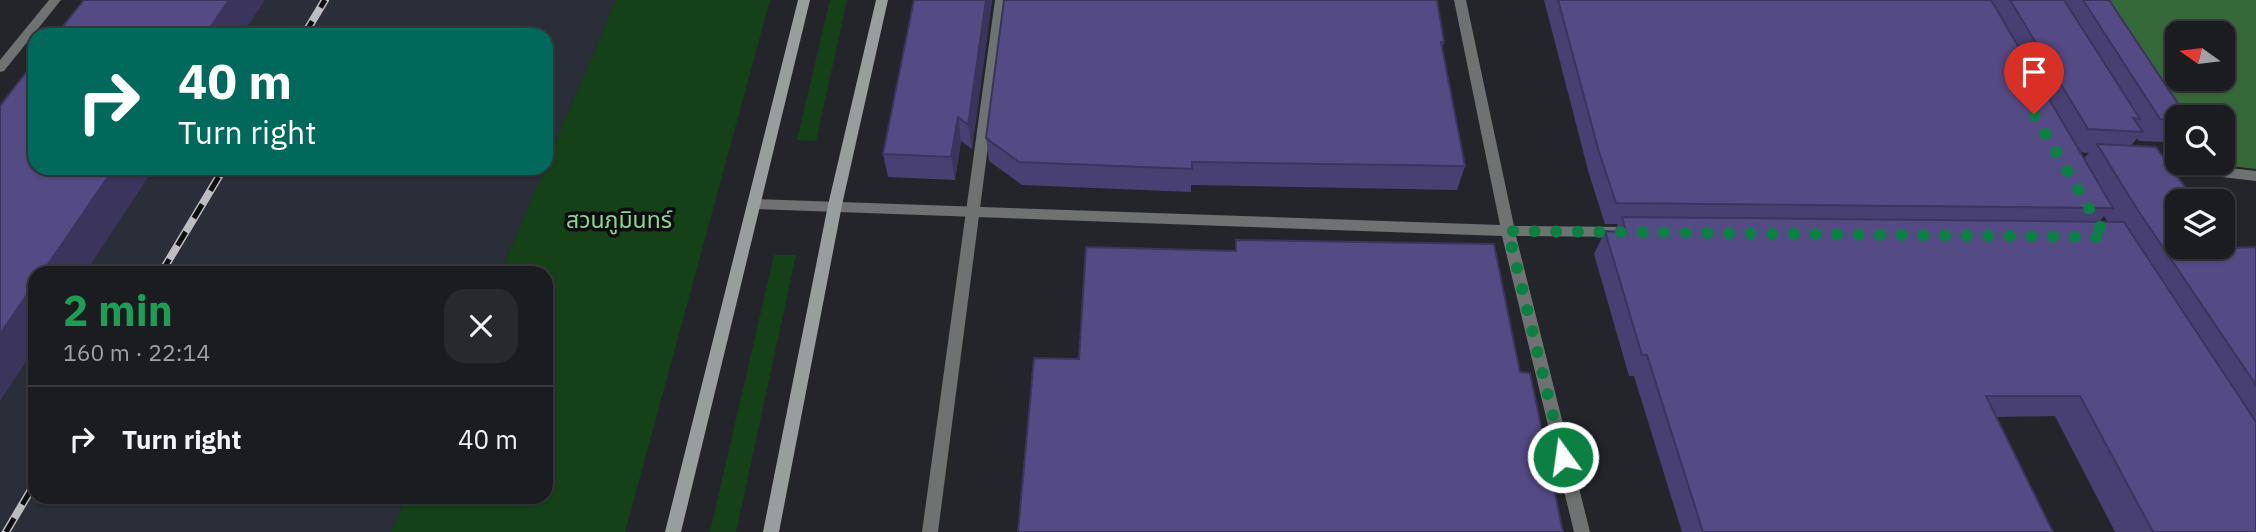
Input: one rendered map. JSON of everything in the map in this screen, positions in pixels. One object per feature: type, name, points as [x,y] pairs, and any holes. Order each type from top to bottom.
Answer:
[{"type":"main road","points":[[673,532],[804,0]]},
{"type":"main road","points":[[771,532],[835,205],[882,0]]},
{"type":"street","points":[[32,28],[55,0]]},
{"type":"street","points":[[930,532],[1001,0]]},
{"type":"street","points":[[1460,0],[1508,231],[1582,532]]},
{"type":"street","points":[[0,68],[28,33]]},
{"type":"street","points":[[2143,163],[2256,176]]},
{"type":"street","points":[[754,204],[1508,231],[1633,232]]},
{"type":"shaded area","points":[[112,0],[616,0],[553,148],[553,28],[91,28]]},
{"type":"shaded area","points":[[0,149],[28,164],[28,175],[542,175],[503,266],[28,266],[28,504],[403,504],[391,532],[0,532]]},
{"type":"green space","name":"สวนภูมินทร์","points":[[616,0],[770,0],[625,532],[391,532],[403,504],[553,504],[553,266],[503,266],[542,175],[553,175],[553,148]]},
{"type":"green space","points":[[830,0],[847,0],[816,141],[797,140]]},
{"type":"green space","points":[[2079,0],[2256,0],[2256,169],[2235,166],[2235,105],[2165,105],[2165,139]]},
{"type":"green space","points":[[774,255],[796,255],[736,532],[710,532]]},
{"type":"building","points":[[84,0],[229,0],[210,28],[62,28]]},
{"type":"building","points":[[914,0],[986,0],[968,125],[958,117],[951,157],[883,154]]},
{"type":"building","points":[[1004,0],[1437,0],[1444,42],[1441,42],[1465,166],[1192,162],[1192,169],[1019,162],[986,138]]},
{"type":"building","points":[[1558,0],[1991,0],[2113,208],[1616,203],[1599,152]]},
{"type":"building","points":[[2010,0],[2064,0],[2140,119],[2133,118],[2143,132],[2088,129]]},
{"type":"building","points":[[2083,0],[2109,0],[2165,84],[2165,91],[2170,91],[2179,105],[2165,105],[2165,119],[2160,119]]},
{"type":"building","points":[[28,70],[28,175],[109,175],[47,266],[28,266],[28,293],[0,334],[0,106]]},
{"type":"building","points":[[2097,144],[2156,147],[2165,159],[2165,175],[2176,175],[2186,189],[2165,189],[2165,250]]},
{"type":"building","points":[[1622,217],[2124,222],[2256,422],[2256,532],[2153,532],[2080,396],[1986,396],[2053,532],[1703,532],[1647,355],[1642,355],[1605,231],[1626,232]]},
{"type":"building","points":[[1236,240],[1494,244],[1520,372],[1530,373],[1563,532],[1018,532],[1034,358],[1079,359],[1086,247],[1236,251]]},
{"type":"building","points":[[2256,247],[2256,385],[2171,259],[2235,259],[2235,248]]},
{"type":"railway","points":[[308,28],[325,0]]},
{"type":"railway","points":[[165,266],[220,175]]},
{"type":"railway","points":[[6,532],[28,495]]},
{"type":"route","points":[[1563,457],[1508,231],[2106,237],[2034,114]]}]
